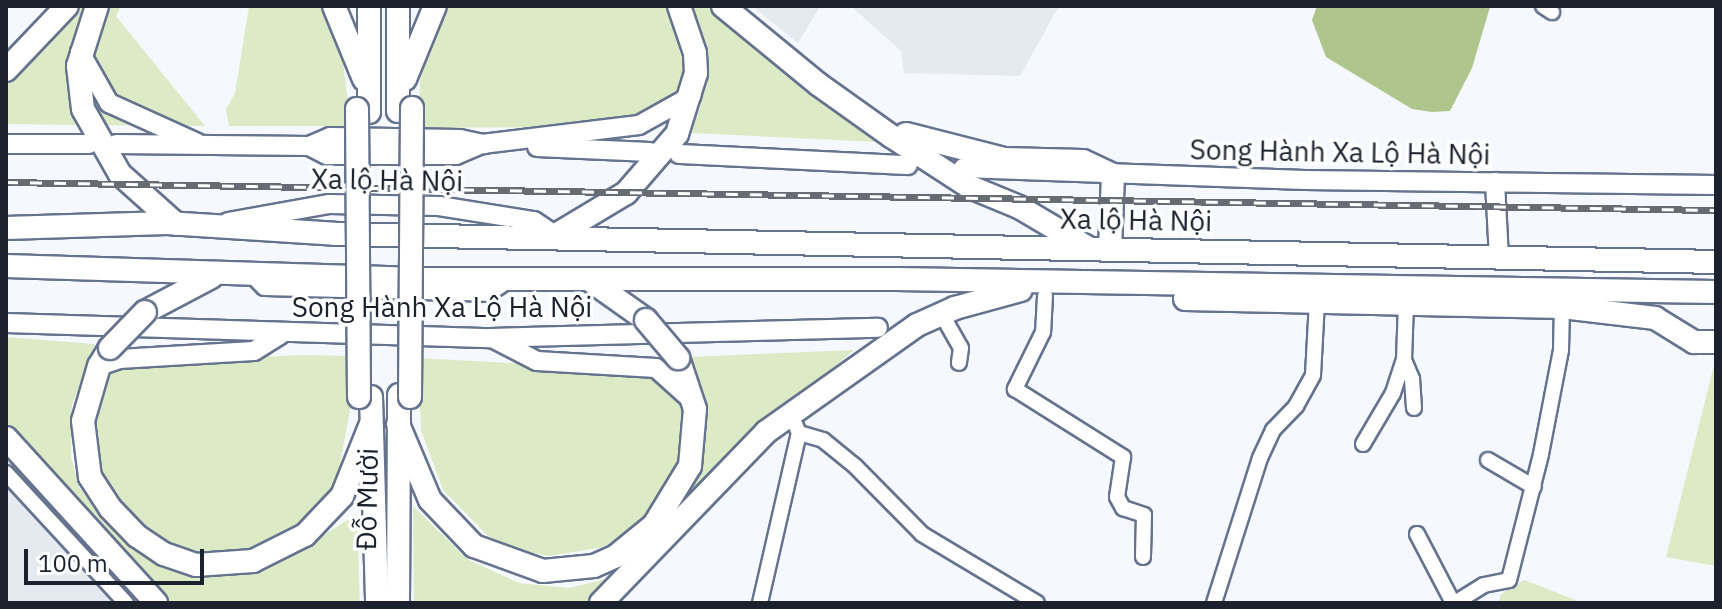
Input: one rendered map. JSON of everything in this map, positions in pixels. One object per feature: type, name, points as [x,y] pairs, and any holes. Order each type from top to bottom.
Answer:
[{"type":"highway","points":[[6,57],[55,6]]},
{"type":"highway","points":[[6,70],[67,6]]},
{"type":"highway","points":[[97,6],[80,52],[78,87],[92,132],[120,174],[176,224]]},
{"type":"highway","points":[[334,6],[357,60],[365,106]]},
{"type":"highway","points":[[365,397],[365,106],[369,6]]},
{"type":"highway","points":[[398,6],[403,105],[404,396]]},
{"type":"highway","points":[[403,105],[412,59],[412,6]]},
{"type":"highway","points":[[412,59],[435,6]]},
{"type":"highway","points":[[556,236],[641,180],[677,134],[693,94],[695,53],[679,6]]},
{"type":"highway","points":[[723,6],[798,68],[864,116],[968,186],[1019,207],[1101,250],[1113,175],[1083,161],[1004,159],[940,147],[864,116]]},
{"type":"highway","points":[[739,6],[789,45],[798,68]]},
{"type":"highway","name":"Xa lộ Hà Nội","points":[[6,228],[176,224],[214,225],[257,232],[1716,262]]},
{"type":"highway","points":[[6,266],[506,280],[896,279],[1216,300],[1317,302],[1406,303],[1563,298],[1623,291],[1716,292]]},
{"type":"highway","points":[[224,273],[195,283],[145,312],[104,357],[83,421],[90,477],[110,508],[164,554],[196,565],[225,566],[280,551],[325,517],[342,496],[371,424]]},
{"type":"highway","points":[[896,279],[920,293],[1001,295],[1045,290],[1182,285],[1563,298],[1655,318],[1694,342],[1714,342]]},
{"type":"highway","points":[[398,424],[430,500],[466,540],[517,566],[569,571],[616,556],[668,508],[690,466],[695,409],[678,358],[646,320],[591,281]]},
{"type":"highway","points":[[1182,285],[1216,300]]},
{"type":"highway","points":[[1623,291],[1676,311],[1714,342]]},
{"type":"highway","points":[[609,603],[865,358],[941,313],[1001,295]]},
{"type":"highway","name":"Đỗ Mười","points":[[398,603],[398,424],[404,396]]},
{"type":"highway","name":"Đỗ Mười","points":[[404,396],[410,454],[409,603]]},
{"type":"highway","name":"Đỗ Mười","points":[[365,397],[371,424],[377,603]]},
{"type":"highway","name":"Đỗ Mười","points":[[365,397],[362,452],[367,603]]},
{"type":"highway","points":[[601,603],[766,432],[795,425]]},
{"type":"highway","points":[[6,438],[156,603]]},
{"type":"main road","points":[[80,52],[99,89],[119,111],[204,145]]},
{"type":"main road","points":[[116,144],[309,146],[327,155],[456,155],[482,144],[639,125],[693,94]]},
{"type":"main road","points":[[6,144],[89,144]]},
{"type":"main road","points":[[482,144],[650,152]]},
{"type":"main road","points":[[679,154],[908,165]]},
{"type":"main road","name":"Song Hành Xa Lộ Hà Nội","points":[[963,168],[1113,175],[1716,185]]},
{"type":"main road","points":[[1495,182],[1499,258]]},
{"type":"main road","name":"Xa lộ Hà Nội","points":[[214,225],[329,204],[439,206],[534,221],[556,236]]},
{"type":"main road","name":"Song Hành Xa Lộ Hà Nội","points":[[6,323],[280,335],[491,338],[878,328]]},
{"type":"main road","points":[[104,357],[254,351],[280,335]]},
{"type":"main road","points":[[491,338],[537,361],[656,368],[682,387],[695,409]]},
{"type":"street","points":[[1045,290],[1043,332],[1016,384],[1018,394],[1123,457],[1117,497],[1123,508],[1144,515],[1143,557]]},
{"type":"street","points":[[1417,534],[1454,603],[1484,585],[1509,580],[1534,487],[1561,350],[1563,298]]},
{"type":"street","points":[[1214,603],[1260,458],[1273,430],[1303,397],[1313,375],[1317,302]]},
{"type":"street","points":[[1363,444],[1393,393],[1404,360],[1406,303]]},
{"type":"street","points":[[941,313],[961,348],[959,363]]},
{"type":"street","points":[[1404,360],[1412,379],[1414,408]]},
{"type":"street","points":[[760,603],[795,425],[823,440],[855,466],[922,534],[1031,601]]},
{"type":"street","points":[[1488,460],[1534,487]]},
{"type":"street","points":[[6,473],[126,603]]},
{"type":"shaded area","points":[[752,6],[820,6],[798,43]]},
{"type":"shaded area","points":[[851,6],[1059,6],[1020,76],[904,73],[901,51]]},
{"type":"shaded area","points":[[6,451],[142,603],[6,603]]},
{"type":"green space","points":[[74,6],[89,6],[70,61],[79,125],[6,124],[6,79]]},
{"type":"green space","points":[[109,6],[121,6],[116,16],[205,126],[101,125],[88,91],[91,54]]},
{"type":"green space","points":[[249,6],[321,6],[342,53],[351,126],[229,126],[226,109],[235,93]]},
{"type":"green space","points":[[445,6],[667,6],[687,61],[684,90],[646,118],[582,127],[418,128],[420,82],[431,33]]},
{"type":"green space","points":[[688,6],[711,6],[878,142],[691,133],[701,105],[704,62]]},
{"type":"green space","points":[[1317,6],[1490,7],[1472,68],[1450,111],[1432,112],[1412,109],[1326,57],[1312,20]]},
{"type":"green space","points":[[6,337],[95,344],[72,405],[71,456],[79,487],[98,512],[140,554],[187,573],[242,572],[297,552],[357,514],[360,603],[166,603],[6,425]]},
{"type":"green space","points":[[854,350],[776,416],[678,508],[698,469],[686,357]]},
{"type":"green space","points":[[351,356],[350,410],[337,481],[299,525],[242,552],[186,553],[160,542],[118,504],[104,482],[93,436],[94,413],[109,367],[121,362]]},
{"type":"green space","points":[[418,358],[659,371],[686,406],[687,429],[677,475],[649,516],[604,547],[549,556],[517,550],[488,536],[443,490],[421,430]]},
{"type":"green space","points":[[1716,365],[1716,566],[1666,557]]},
{"type":"green space","points":[[413,506],[467,559],[519,583],[569,588],[618,576],[596,603],[414,603]]},
{"type":"green space","points":[[1524,580],[1583,603],[1498,603],[1501,594]]},
{"type":"railway","points":[[6,182],[1716,210]]}]
